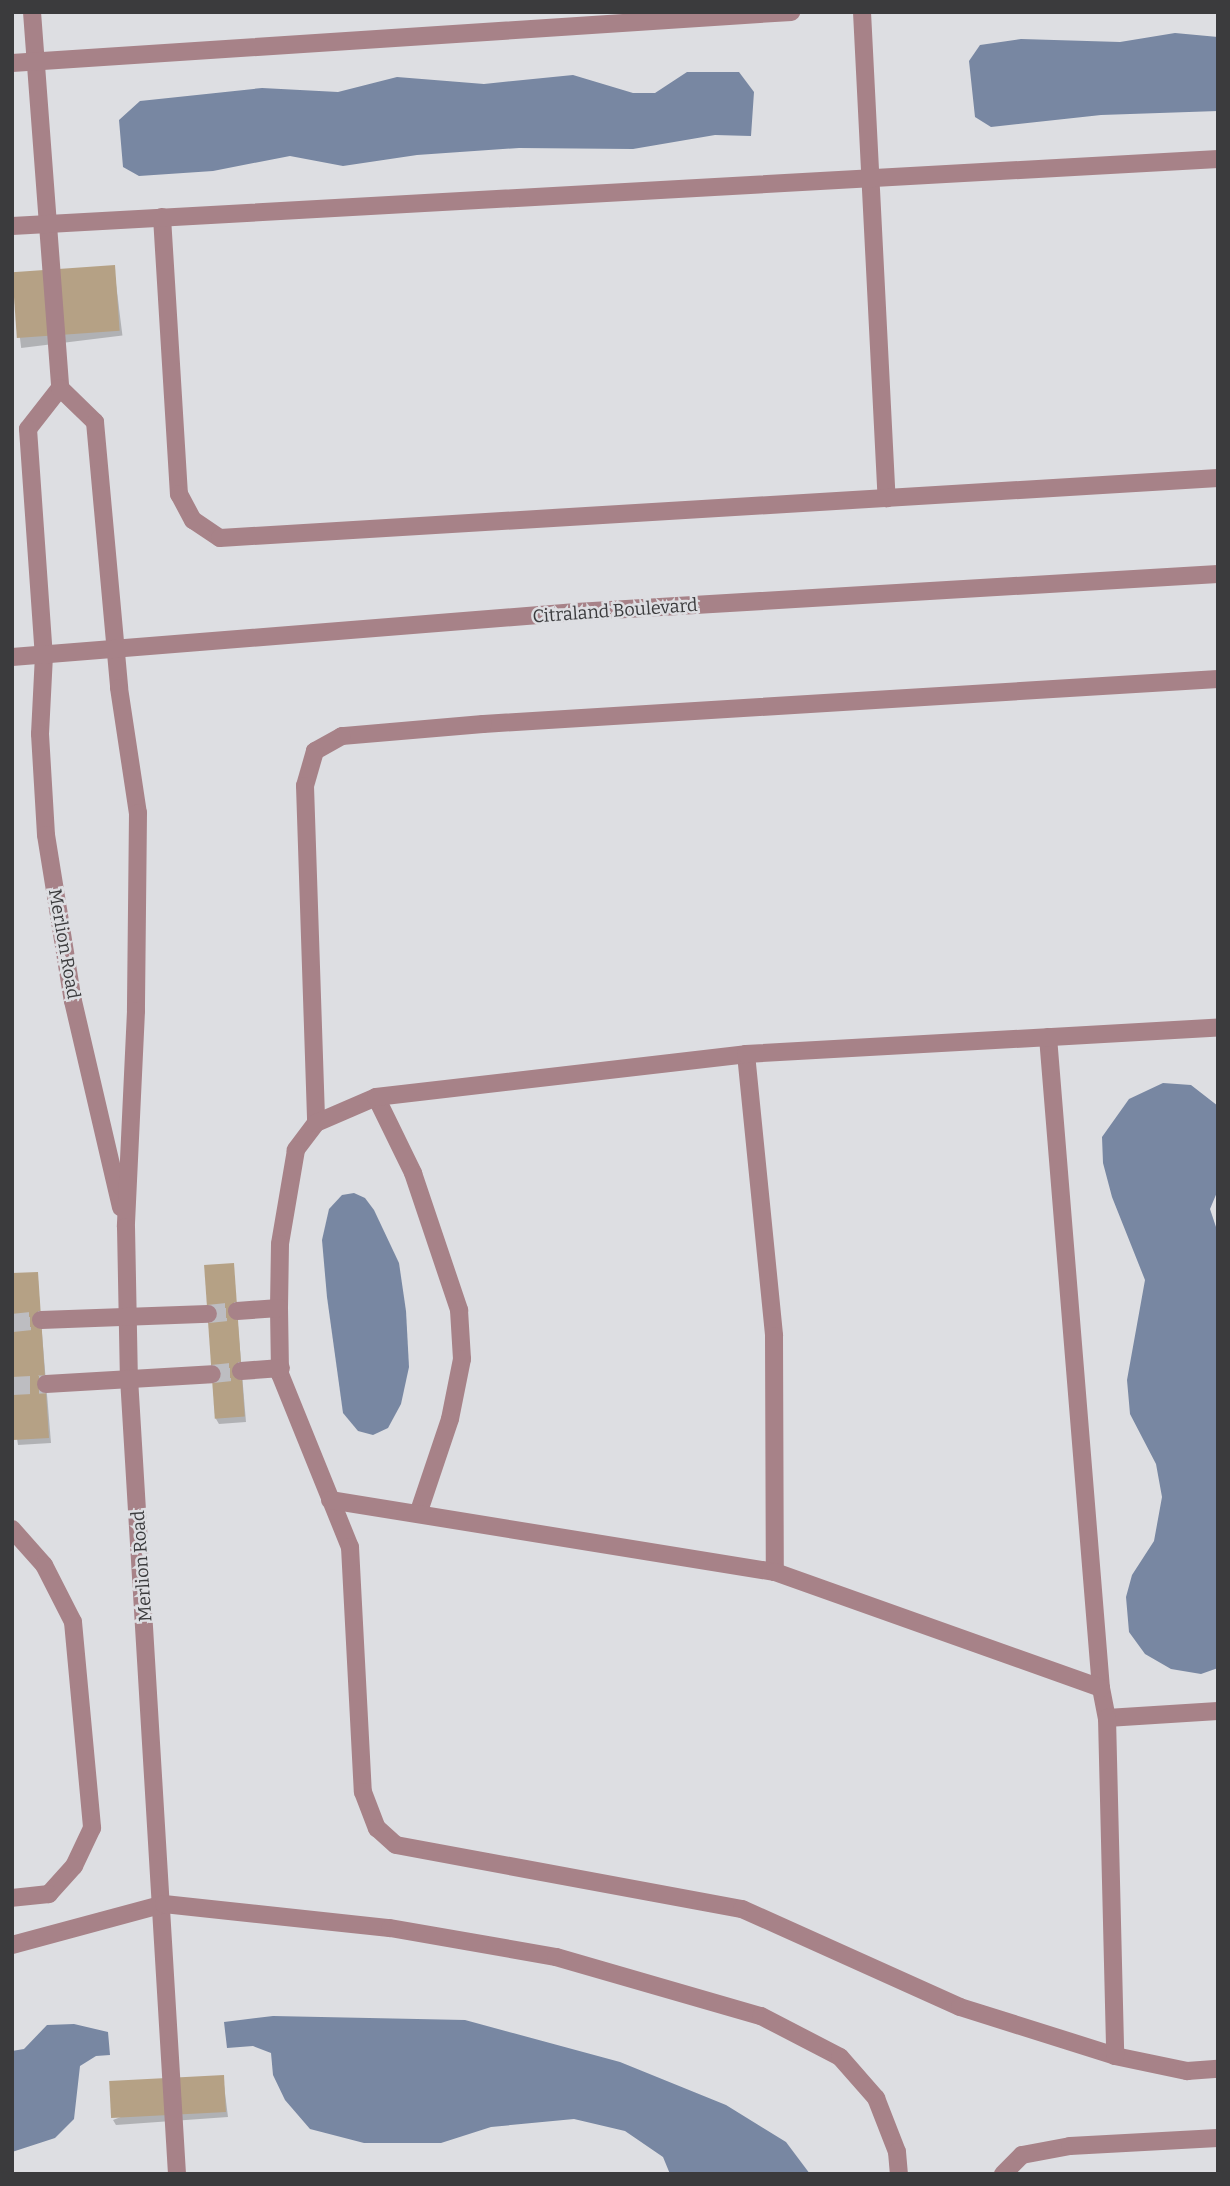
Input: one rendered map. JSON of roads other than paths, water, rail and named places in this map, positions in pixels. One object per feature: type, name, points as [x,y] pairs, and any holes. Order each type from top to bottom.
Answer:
[{"type":"street","points":[[32,12],[60,388]]},
{"type":"street","points":[[12,63],[791,12]]},
{"type":"street","points":[[862,12],[887,498]]},
{"type":"street","points":[[12,226],[1218,159]]},
{"type":"street","points":[[162,217],[179,494],[193,520],[220,538],[1218,478]]},
{"type":"street","name":"Merlion Road","points":[[126,1227],[73,1001],[46,835],[40,734],[44,655],[29,429],[60,388],[95,422],[115,651],[138,813],[136,1011],[126,1227],[129,1378],[164,1905],[170,2121],[177,2174]]},
{"type":"street","name":"Citraland Boulevard","points":[[12,657],[115,651],[576,612],[1218,574]]},
{"type":"street","points":[[316,1123],[305,786],[315,751],[342,736],[1218,679]]},
{"type":"street","points":[[1218,1028],[746,1054],[376,1097],[316,1123],[296,1150],[280,1244],[278,1308],[281,1368],[350,1547],[363,1792],[377,1828],[396,1845],[742,1909],[960,2007],[1115,2056],[1187,2071],[1218,2069]]},
{"type":"street","points":[[1048,1037],[1101,1688],[1107,1718],[1115,2056]]},
{"type":"street","points":[[746,1054],[774,1336],[775,1572]]},
{"type":"street","points":[[376,1097],[413,1173],[458,1310],[463,1359],[450,1419],[418,1514]]},
{"type":"street","points":[[237,1311],[278,1308]]},
{"type":"street","points":[[41,1320],[208,1314]]},
{"type":"street","points":[[241,1371],[281,1368]]},
{"type":"street","points":[[46,1384],[212,1374]]},
{"type":"street","points":[[330,1500],[775,1572],[1101,1688]]},
{"type":"street","points":[[12,1529],[44,1564],[72,1622],[92,1828],[74,1866],[49,1894],[12,1898]]},
{"type":"street","points":[[1107,1718],[1218,1711]]},
{"type":"street","points":[[12,1945],[164,1905],[390,1928],[556,1957],[761,2016],[840,2057],[876,2098],[897,2152],[899,2174]]},
{"type":"street","points":[[1003,2174],[1022,2155],[1070,2146],[1218,2138]]},
{"type":"water","points":[[1175,33],[1218,37],[1218,111],[1101,115],[991,127],[975,117],[969,61],[980,45],[1021,39],[1120,42]]},
{"type":"water","points":[[687,72],[739,72],[754,92],[751,136],[715,135],[633,149],[519,148],[417,155],[343,166],[290,156],[213,171],[139,176],[123,167],[119,120],[140,101],[262,88],[338,92],[397,77],[484,84],[573,75],[633,93],[655,93]]},
{"type":"water","points":[[1163,1083],[1191,1085],[1218,1106],[1218,1190],[1210,1209],[1218,1233],[1218,1668],[1201,1674],[1171,1669],[1145,1654],[1129,1632],[1126,1597],[1132,1575],[1154,1541],[1162,1497],[1156,1464],[1130,1414],[1127,1380],[1145,1280],[1112,1197],[1103,1163],[1102,1137],[1129,1099]]},
{"type":"water","points":[[354,1193],[365,1198],[374,1210],[399,1263],[406,1311],[409,1367],[401,1404],[388,1428],[373,1435],[358,1431],[343,1413],[322,1240],[329,1209],[342,1195]]},
{"type":"water","points":[[273,2016],[465,2020],[620,2062],[726,2105],[786,2142],[810,2174],[670,2174],[663,2157],[625,2131],[574,2119],[491,2127],[441,2143],[364,2143],[310,2129],[285,2100],[273,2075],[271,2053],[253,2046],[227,2048],[224,2022]]},
{"type":"water","points":[[74,2024],[108,2032],[110,2055],[96,2056],[80,2066],[74,2119],[55,2138],[12,2152],[12,2051],[24,2049],[47,2025]]},
{"type":"tunnel","points":[[208,1314],[237,1311]]},
{"type":"tunnel","points":[[12,1323],[41,1320]]},
{"type":"tunnel","points":[[212,1374],[241,1371]]},
{"type":"tunnel","points":[[12,1386],[46,1384]]}]
